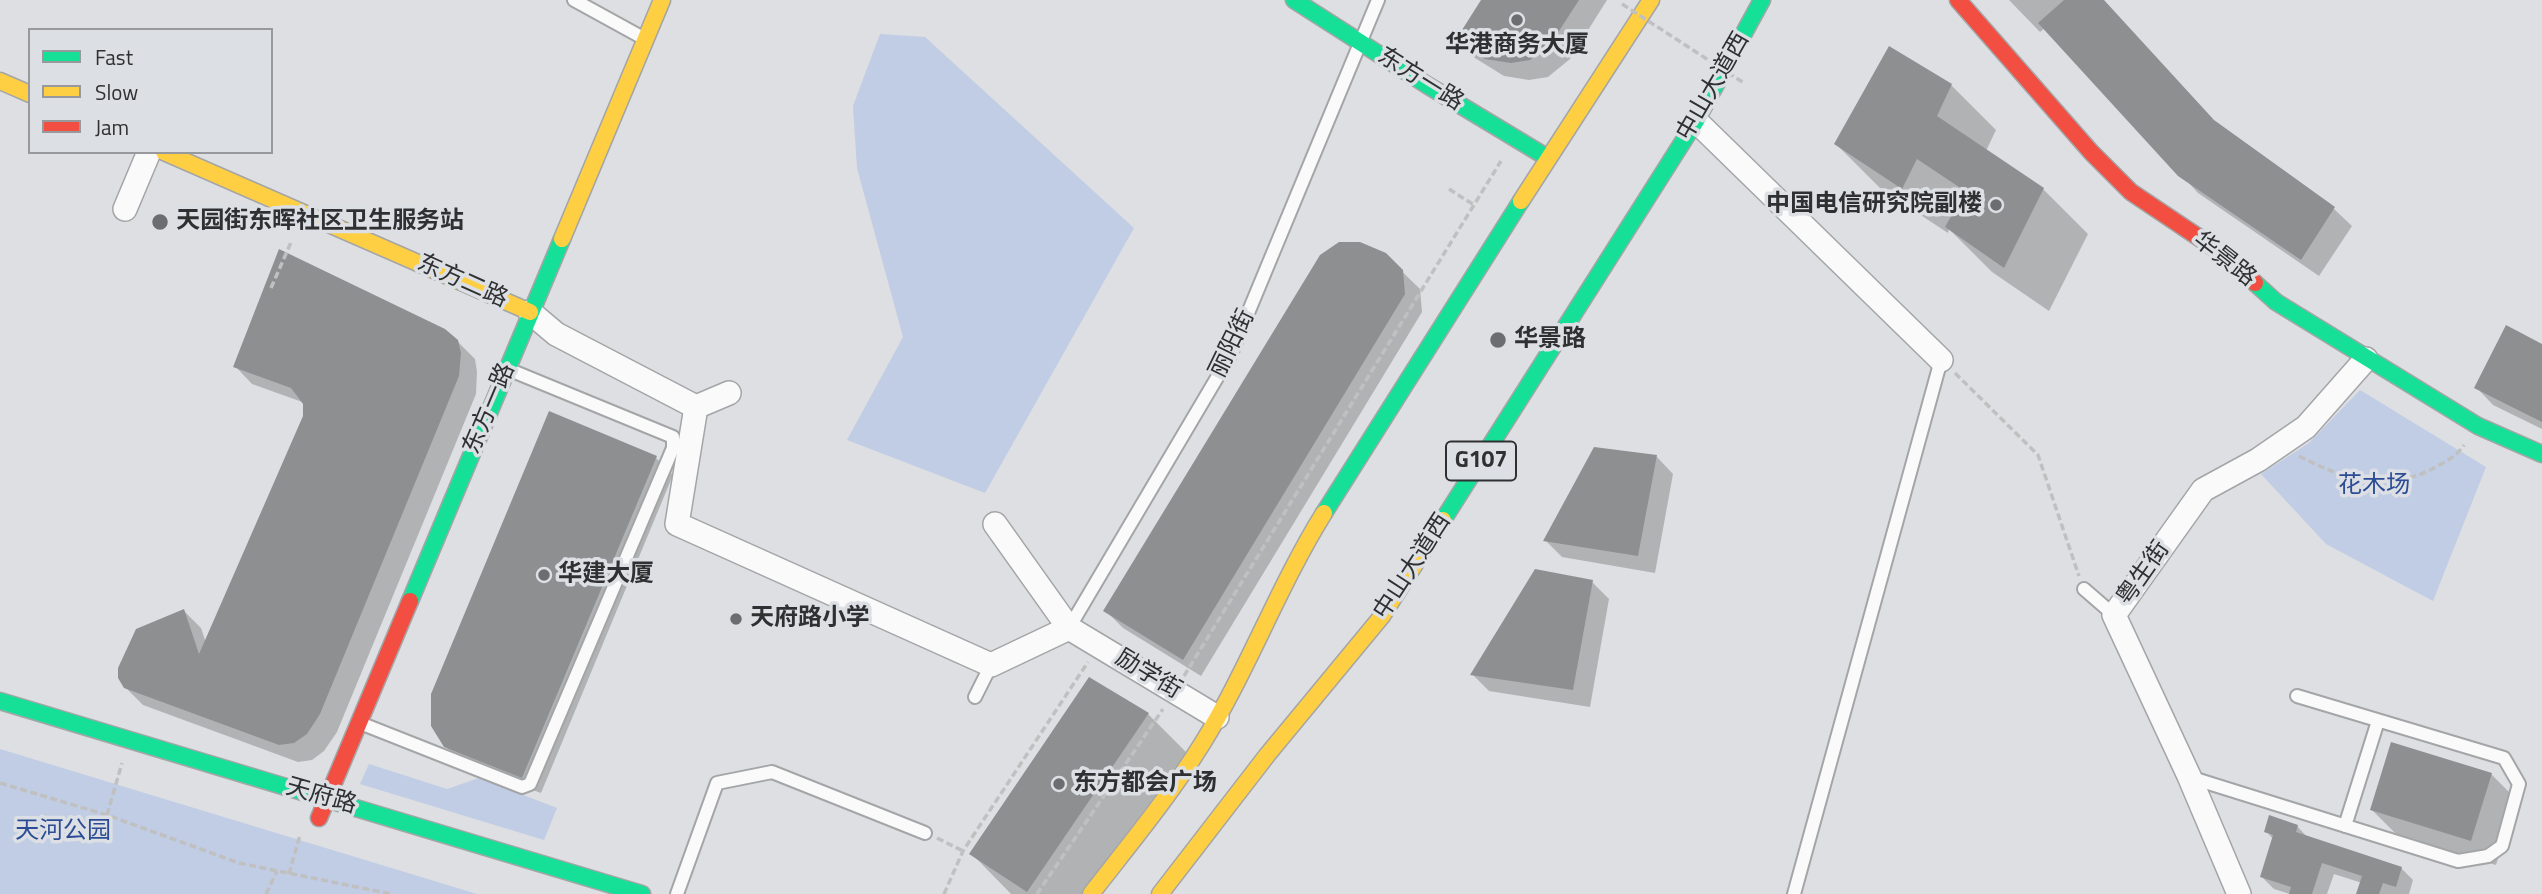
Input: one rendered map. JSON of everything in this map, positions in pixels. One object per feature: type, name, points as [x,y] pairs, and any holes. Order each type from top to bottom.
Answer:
[{"type":"main road","name":"东方一路","points":[[319,818],[662,0]]},
{"type":"main road","name":"东方一路","points":[[1294,0],[1548,158]]},
{"type":"main road","points":[[1091,894],[1163,800],[1217,717],[1241,674],[1297,557],[1403,385],[1651,0]]},
{"type":"main road","name":"中山大道西","points":[[1169,888],[1268,754],[1382,616],[1696,121],[1762,0]]},
{"type":"main road","name":"华景路","points":[[1958,0],[2097,159],[2131,192],[2222,253],[2276,302],[2478,426],[2542,454]]},
{"type":"main road","points":[[0,81],[28,93]]},
{"type":"main road","name":"东方二路","points":[[169,154],[530,312]]},
{"type":"main road","name":"天府路","points":[[0,701],[642,894]]},
{"type":"street","points":[[1696,121],[1941,360]]},
{"type":"street","points":[[125,209],[148,154]]},
{"type":"street","points":[[530,312],[556,334],[696,407]]},
{"type":"street","name":"粤生街","points":[[2239,894],[2189,776],[2115,615],[2203,490],[2306,427],[2366,359]]},
{"type":"street","points":[[696,407],[729,393]]},
{"type":"street","points":[[696,407],[677,524],[991,665],[1074,631],[995,524]]},
{"type":"street","name":"励学街","points":[[1074,631],[1217,717]]},
{"type":"lane","points":[[574,0],[646,39]]},
{"type":"lane","name":"丽阳街","points":[[1074,631],[1231,354],[1378,0]]},
{"type":"lane","points":[[1794,894],[1941,360]]},
{"type":"lane","points":[[358,722],[522,787],[530,784],[673,448],[673,436],[506,369]]},
{"type":"lane","points":[[2084,589],[2115,615]]},
{"type":"lane","points":[[975,697],[991,665]]},
{"type":"lane","points":[[2189,776],[2458,860],[2488,856],[2502,846],[2519,784],[2504,758],[2297,696]]},
{"type":"lane","points":[[2345,826],[2378,720]]},
{"type":"lane","points":[[677,894],[717,783],[772,772],[925,833]]},
{"type":"path","points":[[1622,4],[1744,83]]},
{"type":"path","points":[[1037,894],[1175,692],[1515,138]]},
{"type":"path","points":[[1449,189],[1474,205]]},
{"type":"path","points":[[271,288],[292,240]]},
{"type":"path","points":[[1941,360],[2038,455],[2084,589]]},
{"type":"path","points":[[2278,446],[2322,468],[2364,482],[2413,479],[2446,462],[2460,451],[2478,426]]},
{"type":"path","points":[[944,894],[963,851],[1099,646]]},
{"type":"path","points":[[107,815],[122,761]]},
{"type":"path","points":[[0,783],[107,815],[239,863],[391,894]]},
{"type":"path","points":[[289,874],[319,818]]},
{"type":"path","points":[[925,833],[963,851]]},
{"type":"path","points":[[267,894],[277,871]]},
{"type":"green space","points":[[880,34],[925,37],[1134,228],[985,493],[847,440],[903,337],[857,168],[853,106]]},
{"type":"green space","name":"花木场","points":[[2360,390],[2486,467],[2433,601],[2326,544],[2261,474],[2309,443]]},
{"type":"green space","name":"天河公园","points":[[0,749],[477,894],[0,894]]},
{"type":"green space","points":[[369,764],[447,789],[479,778],[557,808],[544,840],[360,784]]},
{"type":"building","name":"华港商务大厦","points":[[1481,0],[1579,0],[1552,42],[1530,60],[1511,63],[1485,59],[1455,41]]},
{"type":"building","points":[[2064,0],[2104,0],[2214,120],[2335,207],[2301,260],[2178,176],[2038,23]]},
{"type":"building","points":[[1889,46],[1952,84],[1937,116],[2044,188],[2004,268],[1945,227],[1965,191],[1917,159],[1902,189],[1834,144]]},
{"type":"building","points":[[1339,242],[1360,242],[1386,253],[1403,270],[1405,294],[1183,660],[1103,611],[1320,255]]},
{"type":"building","points":[[279,249],[445,329],[458,340],[461,353],[459,376],[320,714],[307,734],[294,743],[279,745],[124,688],[118,678],[118,668],[136,629],[184,609],[199,654],[303,416],[303,404],[291,388],[233,367]]},
{"type":"building","points":[[2506,325],[2542,344],[2542,422],[2474,388]]},
{"type":"building","name":"华建大厦","points":[[549,411],[657,456],[522,778],[444,747],[431,726],[431,694]]},
{"type":"building","points":[[1594,447],[1657,455],[1638,556],[1543,541]]},
{"type":"building","points":[[1535,569],[1593,580],[1573,690],[1470,675]]},
{"type":"building","name":"东方都会广场","points":[[1089,677],[1149,713],[1027,892],[969,854]]},
{"type":"building","points":[[2391,742],[2492,773],[2471,841],[2370,810]]},
{"type":"building","points":[[2269,815],[2298,825],[2296,832],[2402,867],[2396,887],[2383,883],[2379,894],[2356,894],[2362,876],[2322,863],[2312,894],[2289,894],[2291,887],[2260,877],[2273,835],[2264,832]]},
{"type":"traffic: fast","points":[[1294,0],[1548,158]]},
{"type":"traffic: fast","points":[[1443,520],[1696,121],[1762,0]]},
{"type":"traffic: fast","points":[[1324,513],[1521,201]]},
{"type":"traffic: fast","points":[[410,601],[562,239]]},
{"type":"traffic: fast","points":[[2255,283],[2276,302],[2478,426],[2542,454]]},
{"type":"traffic: fast","points":[[0,701],[642,894]]},
{"type":"traffic: slow","points":[[562,239],[662,0]]},
{"type":"traffic: slow","points":[[1521,201],[1651,0]]},
{"type":"traffic: slow","points":[[0,81],[28,93]]},
{"type":"traffic: slow","points":[[169,154],[530,312]]},
{"type":"traffic: slow","points":[[1091,894],[1162,802],[1202,744],[1324,513]]},
{"type":"traffic: slow","points":[[1160,894],[1268,754],[1382,616],[1443,520]]},
{"type":"traffic: jam","points":[[1958,0],[2091,152],[2131,192],[2222,253],[2255,283]]},
{"type":"traffic: jam","points":[[319,818],[410,601]]},
{"type":"place","name":"华港商务大厦","points":[[1517,20]]},
{"type":"place","name":"中国电信研究院副楼","points":[[1996,205]]},
{"type":"place","name":"天园街东晖社区卫生服务站","points":[[160,222]]},
{"type":"place","name":"华景路","points":[[1498,340]]},
{"type":"place","name":"华建大厦","points":[[544,575]]},
{"type":"place","name":"天府路小学","points":[[736,619]]},
{"type":"place","name":"东方都会广场","points":[[1059,784]]}]
